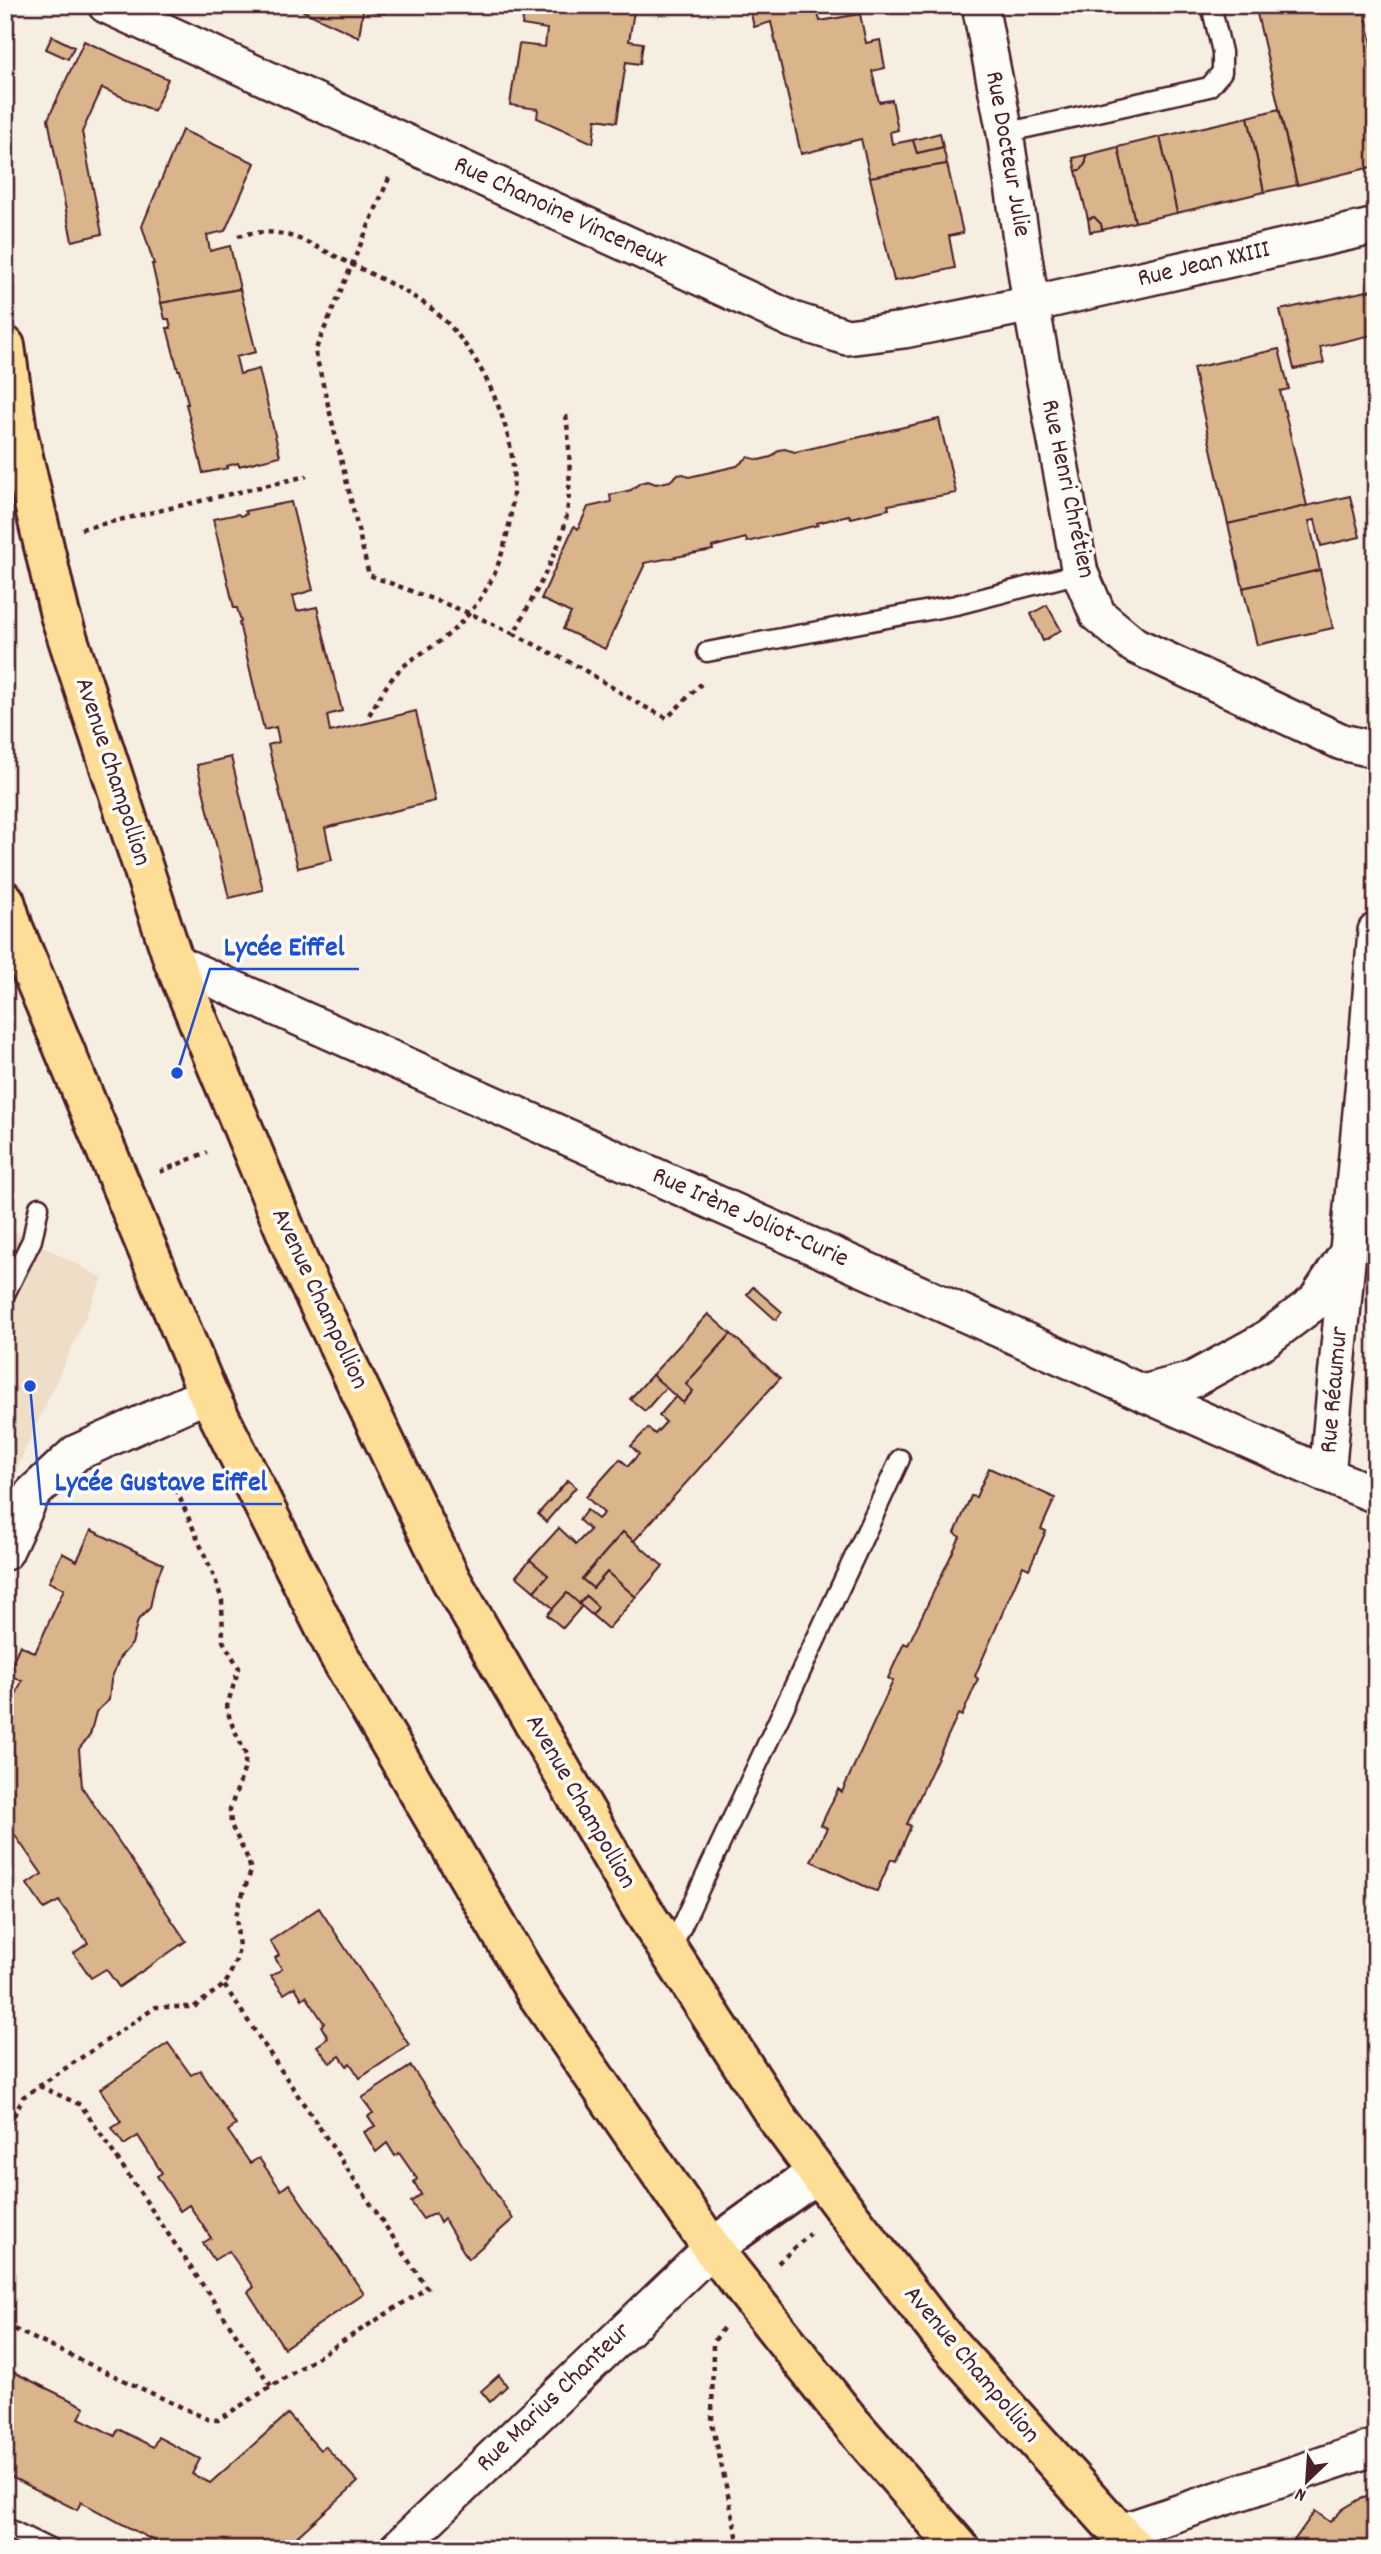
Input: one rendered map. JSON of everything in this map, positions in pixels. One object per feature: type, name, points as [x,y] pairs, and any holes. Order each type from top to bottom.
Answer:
[{"type":"main road","name":"Avenue Champollion","points":[[5,346],[11,432],[42,538],[60,615],[174,962],[299,1264],[451,1580],[640,1906],[778,2118],[942,2336],[1126,2541]]},
{"type":"main road","points":[[5,901],[13,927],[208,1394],[338,1654],[528,1979],[712,2248],[851,2423],[960,2549]]},
{"type":"street","name":"Rue Chanoine Vinceneux","points":[[106,5],[793,320],[847,337],[904,330],[1031,304]]},
{"type":"street","name":"Rue Docteur Julie","points":[[980,5],[1005,133],[1031,304]]},
{"type":"street","name":"Rue Jean XXIII","points":[[1031,304],[1376,226]]},
{"type":"street","name":"Rue Henri Chrétien","points":[[1031,304],[1080,573],[1098,615],[1134,645],[1342,742],[1376,750]]},
{"type":"street","name":"Rue Réaumur","points":[[1376,931],[1371,1071],[1348,1252],[1327,1475],[1376,1495]]},
{"type":"street","name":"Rue Irène Joliot-Curie","points":[[174,962],[1327,1475]]},
{"type":"street","name":"Rue Réaumur","points":[[1143,1393],[1192,1380],[1263,1341],[1315,1302],[1348,1252]]},
{"type":"street","points":[[5,1552],[32,1493],[76,1453],[208,1394]]},
{"type":"street","points":[[712,2248],[817,2173]]},
{"type":"street","name":"Rue Marius Chanteur","points":[[397,2549],[712,2248]]},
{"type":"street","points":[[1126,2541],[1376,2446]]},
{"type":"lane","points":[[1005,133],[1209,87],[1222,72],[1222,52],[1211,5]]},
{"type":"lane","points":[[708,652],[956,605],[1080,573]]},
{"type":"lane","points":[[5,1294],[32,1240],[39,1206]]},
{"type":"lane","points":[[670,1952],[900,1459]]},
{"type":"lane","points":[[5,2527],[50,2549]]},
{"type":"path","points":[[405,142],[315,351],[369,575],[469,613],[514,634],[581,667],[639,705],[667,718],[707,677],[708,652]]},
{"type":"path","points":[[238,236],[254,231],[282,232],[352,264],[429,307],[455,333],[480,366],[493,391],[513,466],[512,494],[502,554],[492,579],[469,613],[445,637],[403,666],[368,717]]},
{"type":"path","points":[[514,634],[555,550],[567,516],[570,444],[566,415]]},
{"type":"path","points":[[42,538],[307,476]]},
{"type":"path","points":[[122,1188],[246,1135]]},
{"type":"path","points":[[5,2134],[23,2097],[156,2007],[194,2007],[224,1985],[236,1960],[239,1948],[236,1917],[251,1871],[231,1825],[230,1810],[244,1770],[246,1755],[230,1720],[227,1706],[239,1668],[223,1642],[222,1600],[215,1579],[173,1482]]},
{"type":"path","points":[[5,2325],[207,2419],[218,2420],[427,2288],[224,1985]]},
{"type":"path","points":[[39,2086],[81,2105],[271,2386]]},
{"type":"path","points":[[740,2549],[712,2423],[713,2343],[746,2292],[842,2206]]},
{"type":"shaded area","points":[[5,1226],[103,1278],[5,1494]]},
{"type":"building","points":[[304,5],[386,5],[385,13],[363,10],[359,37],[303,11]]},
{"type":"building","points":[[525,5],[635,5],[629,41],[643,43],[640,64],[626,62],[617,122],[596,119],[593,143],[537,118],[538,109],[510,105],[519,44],[545,47],[547,29],[522,25]]},
{"type":"building","points":[[749,5],[830,5],[817,10],[820,21],[860,14],[866,43],[880,40],[885,68],[872,71],[879,102],[892,100],[898,130],[890,132],[892,144],[913,140],[917,153],[943,147],[947,164],[870,177],[861,139],[801,154],[771,22],[754,27]]},
{"type":"building","points":[[1255,5],[1363,5],[1376,60],[1376,166],[1297,185]]},
{"type":"building","points":[[52,36],[74,47],[68,59],[46,49]]},
{"type":"building","points":[[84,41],[168,79],[154,111],[102,88],[82,132],[102,234],[72,241],[48,119]]},
{"type":"building","points":[[1279,109],[1297,185],[1264,192],[1248,117]]},
{"type":"building","points":[[1248,117],[1264,192],[1177,213],[1160,137]]},
{"type":"building","points":[[182,130],[255,163],[225,231],[207,235],[210,251],[230,246],[240,289],[161,303],[154,264],[142,226]]},
{"type":"building","points":[[940,133],[943,147],[917,153],[913,140]]},
{"type":"building","points":[[1160,137],[1177,213],[1135,222],[1118,147]]},
{"type":"building","points":[[1118,147],[1135,222],[1102,230],[1101,224],[1094,217],[1088,219],[1076,171],[1082,169],[1086,155]]},
{"type":"building","points":[[1086,155],[1082,169],[1076,171],[1073,158]]},
{"type":"building","points":[[947,164],[963,233],[949,236],[955,268],[894,281],[870,177]]},
{"type":"building","points":[[1094,217],[1101,224],[1102,230],[1090,232],[1088,219]]},
{"type":"building","points":[[240,289],[256,352],[236,357],[240,374],[259,369],[280,456],[239,466],[238,463],[203,473],[180,370],[167,328],[171,328],[169,319],[165,319],[161,303]]},
{"type":"building","points":[[1376,289],[1376,334],[1320,347],[1324,363],[1294,369],[1280,310]]},
{"type":"building","points":[[1279,349],[1289,389],[1280,391],[1307,506],[1228,524],[1193,368]]},
{"type":"building","points":[[939,419],[956,493],[888,505],[889,509],[851,518],[849,515],[747,542],[746,538],[712,547],[713,550],[644,563],[605,649],[563,629],[571,613],[541,599],[574,526],[578,529],[588,507],[611,502],[610,495],[631,490],[648,481],[656,484],[670,481],[677,475],[684,474],[689,477],[737,466],[748,457],[759,460],[771,457],[779,450],[795,452]]},
{"type":"building","points":[[1350,496],[1360,537],[1321,546],[1315,520],[1309,521],[1320,570],[1243,588],[1228,524]]},
{"type":"building","points":[[291,502],[313,590],[293,596],[297,611],[317,607],[342,711],[327,715],[330,732],[416,711],[435,801],[325,828],[332,860],[298,868],[268,745],[279,742],[276,727],[264,730],[239,623],[241,622],[237,608],[234,608],[213,519],[238,514],[241,516],[247,514],[245,511]]},
{"type":"building","points":[[1320,570],[1333,628],[1257,645],[1243,588]]},
{"type":"building","points":[[1047,605],[1061,630],[1043,641],[1031,614]]},
{"type":"building","points":[[231,757],[263,890],[229,898],[197,765]]},
{"type":"building","points":[[753,1287],[782,1312],[776,1320],[747,1294]]},
{"type":"building","points":[[708,1314],[731,1334],[686,1384],[693,1391],[683,1403],[652,1375]]},
{"type":"building","points":[[731,1334],[780,1378],[634,1541],[623,1532],[582,1579],[593,1588],[607,1572],[636,1597],[608,1629],[592,1615],[598,1607],[586,1596],[579,1604],[567,1593],[554,1609],[534,1591],[548,1575],[530,1560],[559,1528],[576,1544],[590,1530],[579,1520],[587,1510],[598,1519],[604,1513],[586,1497],[620,1459],[628,1466],[639,1454],[631,1446],[648,1428],[655,1434],[666,1422],[659,1416],[676,1396],[683,1403],[693,1391],[686,1384]]},
{"type":"building","points":[[652,1375],[666,1387],[645,1411],[630,1399]]},
{"type":"building","points":[[989,1468],[1055,1498],[1041,1529],[1046,1531],[1029,1569],[1023,1566],[975,1676],[978,1679],[962,1716],[958,1714],[907,1824],[911,1826],[896,1861],[891,1859],[877,1891],[873,1890],[811,1861],[827,1828],[821,1825],[838,1789],[842,1792],[893,1681],[888,1678],[904,1643],[908,1645],[960,1537],[955,1533],[971,1496],[976,1497]]},
{"type":"building","points":[[568,1480],[576,1487],[546,1522],[538,1514]]},
{"type":"building","points":[[91,1530],[163,1564],[155,1583],[150,1608],[138,1620],[132,1644],[120,1657],[111,1680],[109,1700],[96,1712],[90,1735],[79,1749],[82,1787],[186,1941],[119,1987],[106,1969],[91,1978],[74,1953],[88,1943],[59,1901],[44,1909],[27,1884],[42,1874],[5,1821],[5,1719],[22,1681],[7,1674],[20,1645],[35,1653],[64,1589],[49,1582],[62,1553],[77,1561]]},
{"type":"building","points":[[623,1532],[663,1566],[636,1597],[607,1572],[593,1588],[582,1579]]},
{"type":"building","points":[[530,1560],[548,1575],[534,1591],[516,1576]]},
{"type":"building","points":[[567,1593],[582,1606],[563,1628],[547,1615]]},
{"type":"building","points":[[586,1596],[598,1607],[592,1615],[579,1604]]},
{"type":"building","points":[[319,1908],[409,2045],[360,2078],[350,2063],[347,2066],[340,2056],[330,2063],[317,2046],[328,2038],[321,2026],[324,2023],[306,1996],[302,1999],[295,1987],[284,1994],[271,1976],[282,1969],[275,1958],[279,1955],[270,1941]]},
{"type":"building","points":[[168,2043],[191,2075],[200,2070],[236,2125],[228,2131],[250,2163],[259,2158],[281,2190],[289,2184],[364,2294],[284,2348],[248,2292],[254,2287],[229,2251],[214,2260],[203,2243],[211,2238],[189,2205],[180,2211],[157,2176],[162,2173],[138,2136],[124,2145],[112,2128],[121,2122],[100,2089]]},
{"type":"building","points":[[411,2066],[513,2219],[468,2259],[444,2219],[440,2223],[435,2213],[423,2219],[411,2202],[421,2194],[414,2182],[417,2179],[399,2153],[395,2156],[387,2143],[376,2152],[364,2132],[375,2126],[368,2116],[373,2113],[362,2098]]},
{"type":"building","points":[[5,2368],[85,2407],[79,2418],[115,2436],[118,2429],[153,2447],[158,2437],[200,2459],[192,2474],[210,2483],[288,2414],[320,2450],[325,2446],[358,2482],[283,2549],[163,2549],[158,2543],[81,2502],[77,2510],[5,2474]]},
{"type":"building","points":[[499,2375],[507,2386],[490,2402],[481,2391]]},
{"type":"building","points":[[1376,2494],[1376,2549],[1288,2549],[1315,2511],[1330,2522],[1343,2509]]},
{"type":"place","name":"Lycée Eiffel","points":[[177,1073]]},
{"type":"place","name":"Lycée Gustave Eiffel","points":[[30,1386]]}]
